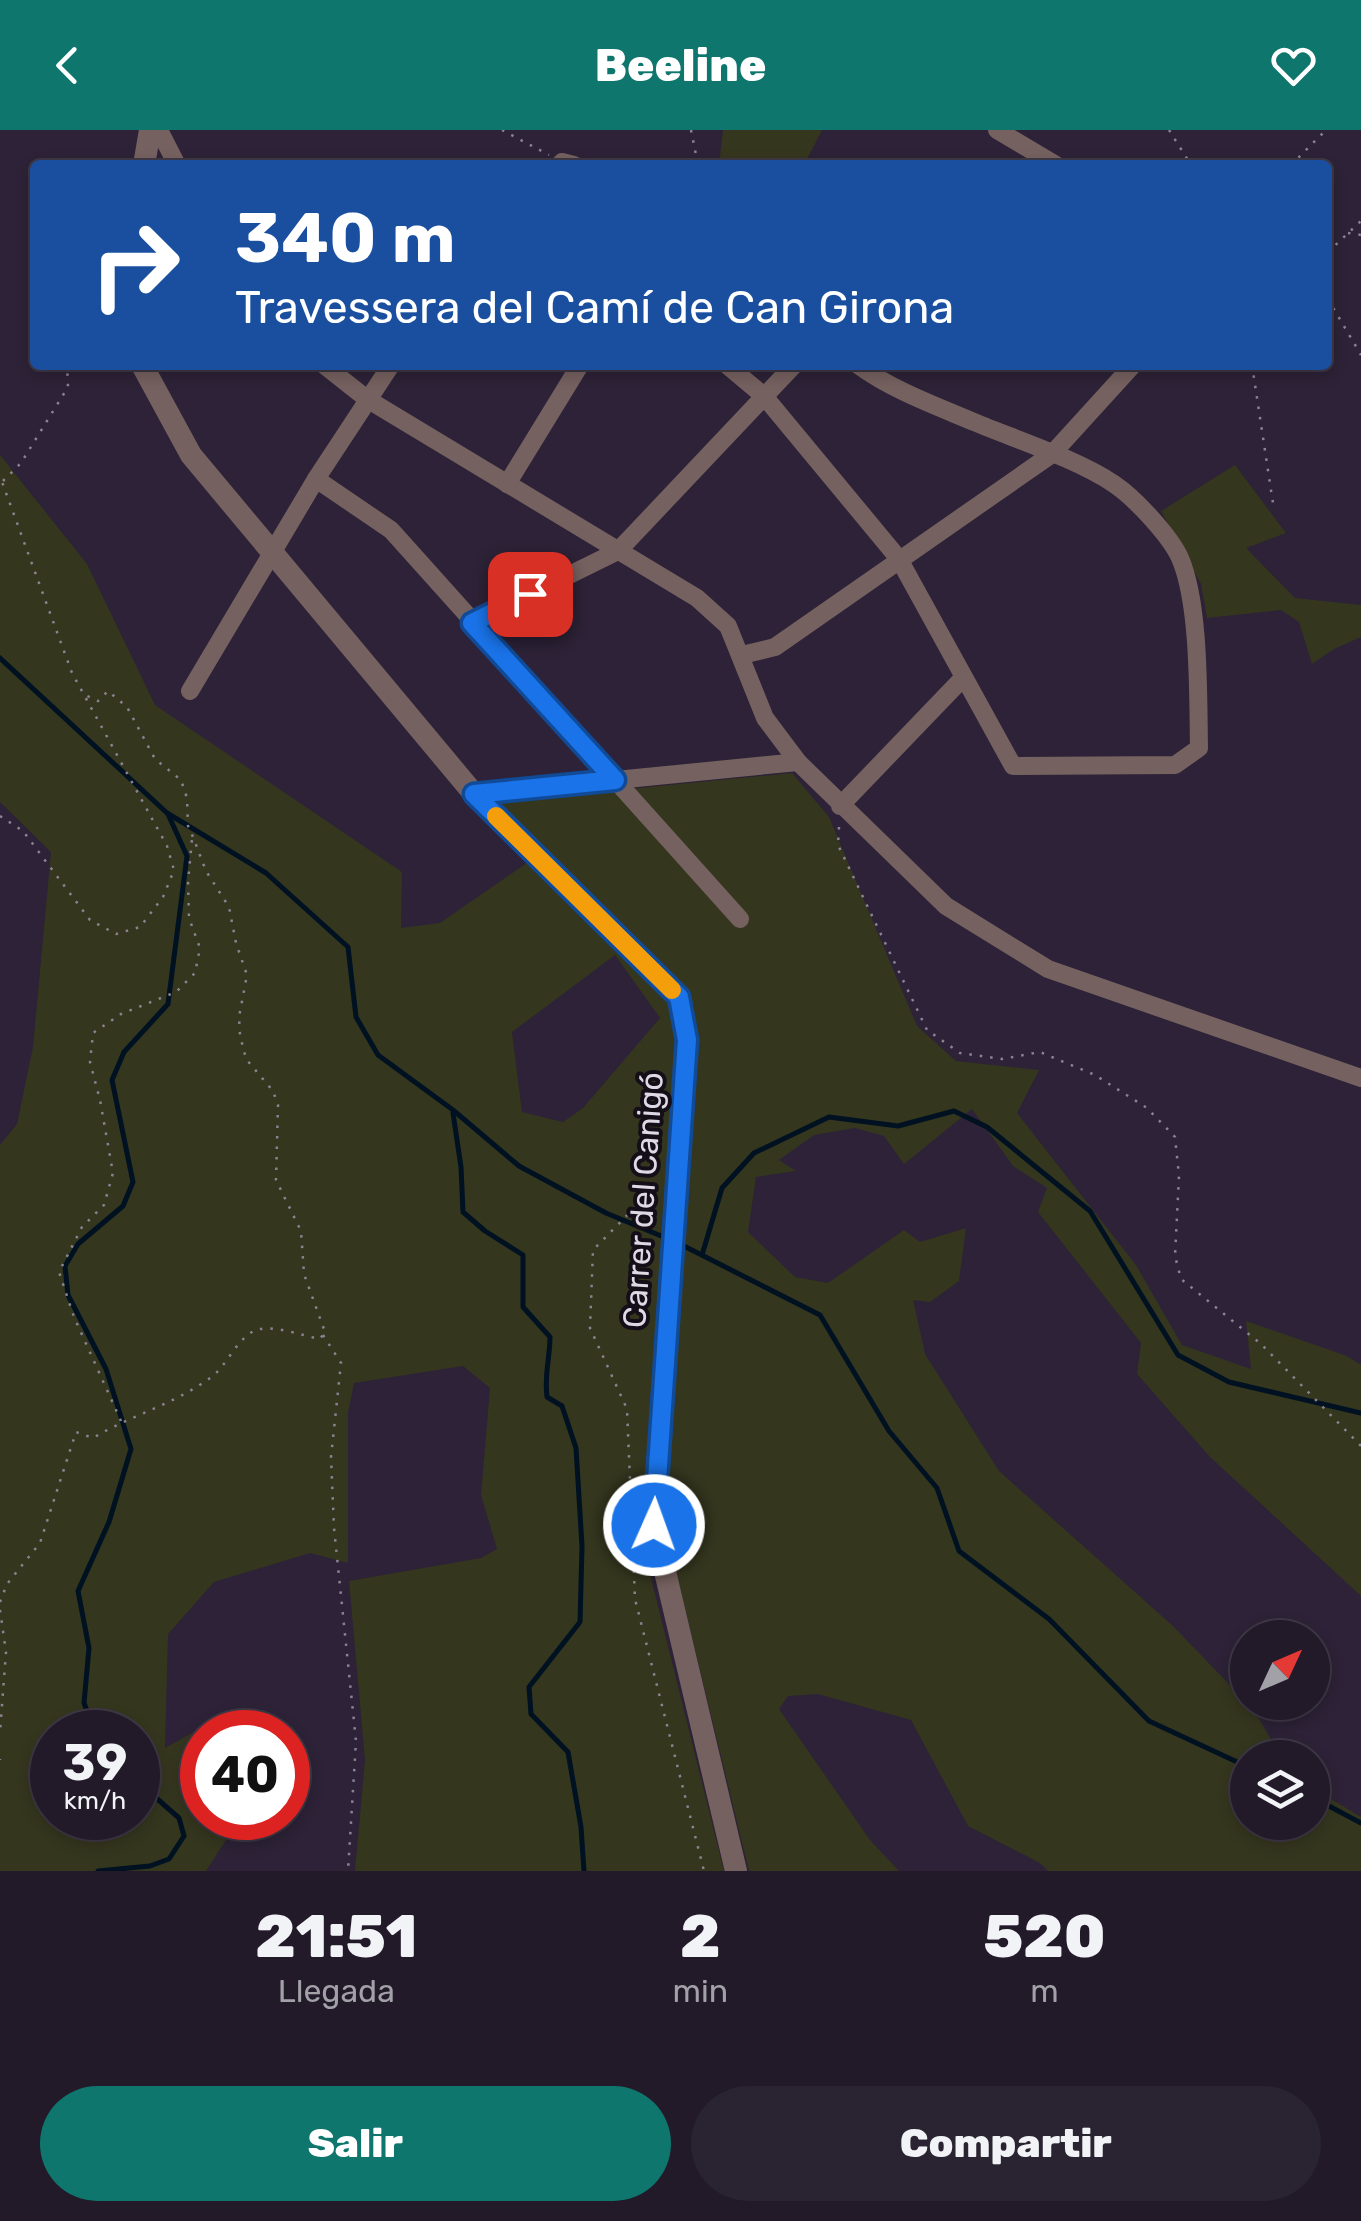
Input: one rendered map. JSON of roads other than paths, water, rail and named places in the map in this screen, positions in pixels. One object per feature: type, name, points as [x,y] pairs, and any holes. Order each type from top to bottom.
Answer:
[{"type":"street","points":[[145,160],[150,130]]},
{"type":"street","points":[[159,130],[174,160]]},
{"type":"street","points":[[997,130],[1048,160]]},
{"type":"street","name":"Carrer del Canigó","points":[[145,370],[191,455],[474,794],[679,997],[687,1040],[654,1525],[736,1871]]},
{"type":"street","points":[[330,370],[367,400],[697,598],[728,626],[765,718],[798,762],[946,906],[1048,969],[1361,1078]]},
{"type":"street","points":[[190,691],[316,479],[387,370]]},
{"type":"street","points":[[507,484],[577,370]]},
{"type":"street","points":[[734,370],[764,396],[899,559],[1013,766],[1175,765],[1199,748],[1197,663],[1187,585],[1180,556],[1150,519],[1115,484],[935,406],[867,370]]},
{"type":"street","points":[[472,623],[618,551],[789,370]]},
{"type":"street","points":[[742,655],[775,647],[1052,454],[1129,370]]},
{"type":"street","points":[[316,479],[391,530],[740,918]]},
{"type":"street","points":[[840,806],[962,678]]},
{"type":"street","points":[[474,794],[798,762]]},
{"type":"waterway","points":[[0,658],[167,813],[266,873],[348,947],[356,1017],[378,1055],[453,1110],[519,1166],[606,1213],[666,1238]]},
{"type":"waterway","points":[[87,1710],[89,1648],[78,1591],[109,1522],[131,1449],[106,1369],[68,1295],[65,1266],[78,1244],[123,1206],[133,1182],[112,1080],[124,1052],[168,1004],[187,856],[168,814]]},
{"type":"waterway","points":[[702,1255],[722,1188],[754,1153],[829,1117],[898,1126],[954,1111],[987,1127],[1090,1211],[1178,1355],[1229,1382],[1361,1413]]},
{"type":"waterway","points":[[453,1113],[463,1212],[523,1255],[523,1307],[550,1337],[547,1397],[562,1406],[576,1448],[582,1546],[580,1622],[529,1687],[531,1714],[568,1752],[584,1871]]},
{"type":"waterway","points":[[680,1244],[820,1315],[889,1431],[937,1488],[959,1551],[1049,1619],[1149,1721],[1230,1759]]},
{"type":"waterway","points":[[98,1871],[150,1866],[169,1859],[184,1836],[179,1818],[160,1801]]},
{"type":"waterway","points":[[1330,1807],[1361,1823]]}]
